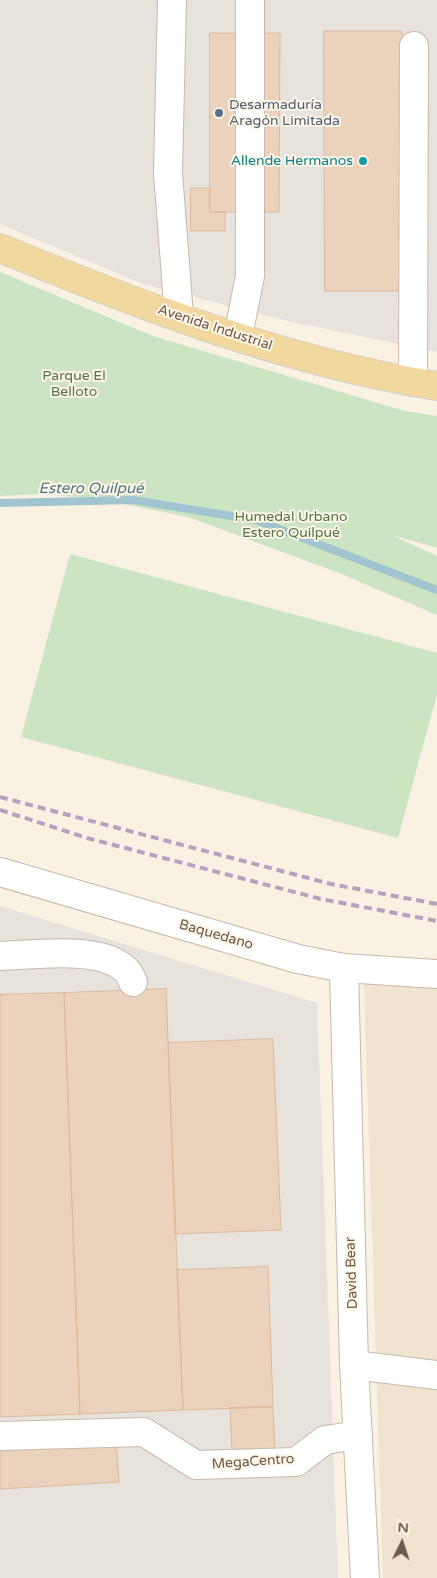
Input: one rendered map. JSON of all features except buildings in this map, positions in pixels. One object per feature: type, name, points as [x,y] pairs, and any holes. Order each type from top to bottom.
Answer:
[{"type":"main road","name":"Avenida Industrial","points":[[0,248],[120,297],[238,336],[313,359],[425,384]]},
{"type":"street","points":[[172,0],[168,173],[178,316]]},
{"type":"street","points":[[238,336],[250,276],[250,0]]},
{"type":"street","points":[[414,46],[425,384]]},
{"type":"street","name":"Baquedano","points":[[0,872],[298,959],[344,968],[437,974]]},
{"type":"street","points":[[0,956],[88,954],[111,960],[126,970],[133,982]]},
{"type":"street","name":"David Bear","points":[[344,968],[354,1365],[365,1578]]},
{"type":"street","points":[[354,1365],[437,1375]]},
{"type":"street","name":"MegaCentro","points":[[0,1436],[144,1432],[196,1466],[296,1462],[324,1440],[358,1434]]},
{"type":"shaded area","points":[[0,0],[437,0],[437,352],[288,321],[143,284],[0,224]]},
{"type":"shaded area","points":[[0,906],[317,1003],[338,1578],[0,1578]]},
{"type":"shaded area","points":[[364,981],[437,986],[437,1578],[383,1578]]},
{"type":"green space","name":"Parque El Belloto","points":[[0,272],[153,336],[405,411],[437,416],[437,548],[392,535],[437,556],[437,615],[339,573],[188,517],[99,499],[43,494],[0,496]]},
{"type":"green space","points":[[70,554],[437,653],[437,694],[398,838],[21,737]]},
{"type":"waterway","name":"Estero Quilpué","points":[[0,503],[133,500],[256,520],[437,590]]},
{"type":"railway","points":[[0,797],[331,884],[437,904]]},
{"type":"railway","points":[[0,810],[87,838],[321,899],[437,921]]},
{"type":"place","name":"Desarmaduría Aragón Limitada","points":[[219,113]]},
{"type":"place","name":"Allende Hermanos","points":[[363,161]]},
{"type":"park label","name":"Humedal Urbano Estero Quilpué","points":[[291,526]]}]
